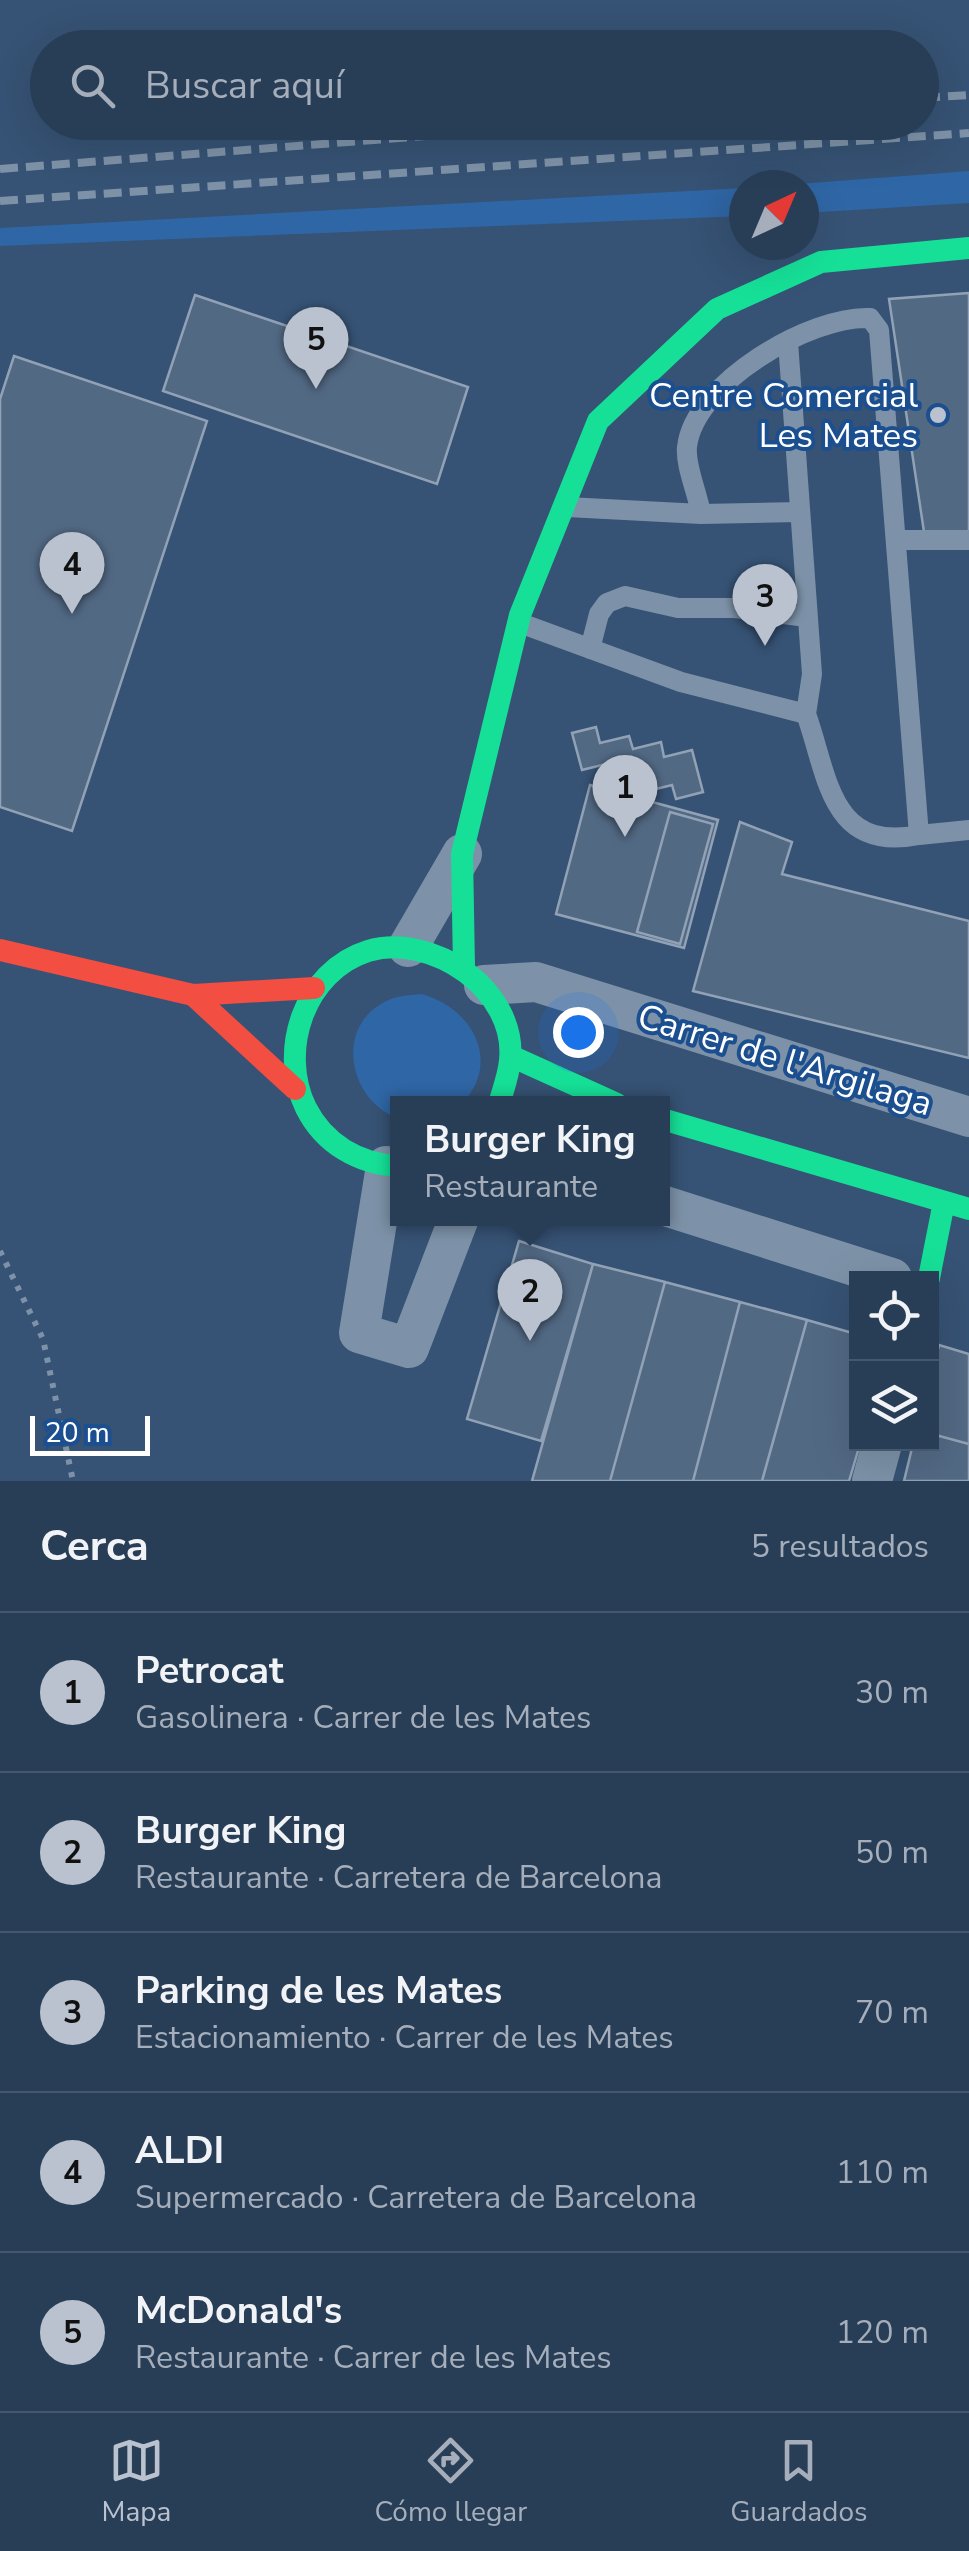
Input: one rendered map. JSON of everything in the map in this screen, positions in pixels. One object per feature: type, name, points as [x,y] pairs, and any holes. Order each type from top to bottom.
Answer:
[{"type":"street","points":[[408,947],[462,854],[518,622],[598,421],[717,310],[821,262],[969,248]]},
{"type":"street","points":[[462,854],[474,976]]},
{"type":"street","points":[[295,1089],[292,1036],[314,988],[356,956],[408,947],[437,953],[474,976],[504,1018],[511,1056],[502,1096]]},
{"type":"street","points":[[0,950],[193,995],[314,988]]},
{"type":"street","name":"Carrer de l'Argilaga","points":[[474,976],[536,982],[969,1117]]},
{"type":"street","points":[[193,995],[295,1089],[315,1126],[346,1153],[390,1165]]},
{"type":"street","points":[[511,1056],[600,1096]]},
{"type":"street","points":[[670,1121],[969,1209]]},
{"type":"street","points":[[390,1176],[359,1333],[409,1348],[456,1226]]},
{"type":"street","points":[[930,1271],[944,1202]]},
{"type":"street","points":[[670,1208],[870,1271]]},
{"type":"street","points":[[872,1481],[880,1451]]},
{"type":"lane","points":[[701,514],[686,451],[700,407],[730,380],[820,323],[846,317],[870,318],[879,330],[919,835]]},
{"type":"lane","points":[[788,342],[812,674],[806,714],[820,750],[824,784],[855,826],[890,838],[969,830]]},
{"type":"lane","points":[[564,506],[701,514],[800,512]]},
{"type":"lane","points":[[898,540],[969,540]]},
{"type":"lane","points":[[590,649],[599,614],[607,603],[625,596],[678,608],[735,608],[807,617]]},
{"type":"lane","points":[[518,622],[680,682],[806,714]]},
{"type":"path","points":[[0,1251],[43,1339],[73,1481]]},
{"type":"shaded area","points":[[969,171],[969,203],[819,212],[819,182]]},
{"type":"shaded area","points":[[729,189],[729,217],[0,246],[0,228]]},
{"type":"shaded area","points":[[422,994],[455,1011],[467,1023],[480,1053],[480,1069],[468,1096],[390,1096],[390,1114],[367,1095],[358,1078],[354,1042],[360,1025],[373,1010],[395,998]]},
{"type":"building","name":"Centre Comercial Les Mates","points":[[969,293],[969,531],[924,532],[889,299]]},
{"type":"building","points":[[195,295],[468,387],[437,484],[163,391]]},
{"type":"building","points":[[14,356],[207,421],[72,831],[0,807],[0,399]]},
{"type":"building","points":[[596,727],[600,743],[629,736],[633,749],[661,742],[664,757],[692,750],[703,792],[676,799],[672,785],[644,792],[640,775],[614,781],[610,763],[582,770],[572,733]]},
{"type":"building","points":[[590,785],[718,820],[684,948],[556,914]]},
{"type":"building","points":[[670,812],[713,824],[680,944],[637,932]]},
{"type":"building","points":[[740,822],[792,842],[782,874],[969,921],[969,1058],[693,991]]},
{"type":"building","points":[[519,1241],[593,1264],[541,1441],[467,1419]]},
{"type":"building","points":[[593,1264],[665,1282],[610,1481],[532,1481]]},
{"type":"building","points":[[665,1282],[740,1302],[693,1481],[610,1481]]},
{"type":"building","points":[[740,1302],[807,1320],[762,1481],[693,1481]]},
{"type":"building","points":[[807,1320],[849,1332],[849,1451],[858,1451],[849,1481],[762,1481]]},
{"type":"building","points":[[939,1345],[969,1354],[969,1444],[939,1436]]},
{"type":"building","points":[[939,1436],[969,1444],[969,1481],[904,1481],[911,1451],[939,1451]]},
{"type":"railway","points":[[939,97],[969,95]]},
{"type":"railway","points":[[939,135],[969,133]]},
{"type":"railway","points":[[0,169],[374,140]]},
{"type":"railway","points":[[0,201],[869,140]]},
{"type":"traffic: fast","points":[[464,967],[462,854],[520,615],[598,421],[717,309],[821,262],[969,248]]},
{"type":"traffic: fast","points":[[390,1165],[356,1156],[333,1142],[314,1121],[298,1086],[296,1039],[302,1016],[327,976],[346,961],[368,951],[393,947],[418,950],[466,972],[500,1011],[509,1034],[509,1065],[501,1096]]},
{"type":"traffic: fast","points":[[511,1056],[599,1096]]},
{"type":"traffic: fast","points":[[670,1121],[969,1209]]},
{"type":"traffic: fast","points":[[930,1271],[944,1202]]},
{"type":"traffic: jam","points":[[0,950],[193,995],[314,988]]},
{"type":"traffic: jam","points":[[193,995],[295,1089]]},
{"type":"place","name":"McDonald's","points":[[316,389]]},
{"type":"place","name":"Centre Comercial Les Mates","points":[[938,415]]},
{"type":"place","name":"ALDI","points":[[72,614]]},
{"type":"place","name":"Parking de les Mates","points":[[765,646]]},
{"type":"place","name":"Petrocat","points":[[625,837]]},
{"type":"place","name":"Burger King","points":[[530,1341]]}]
